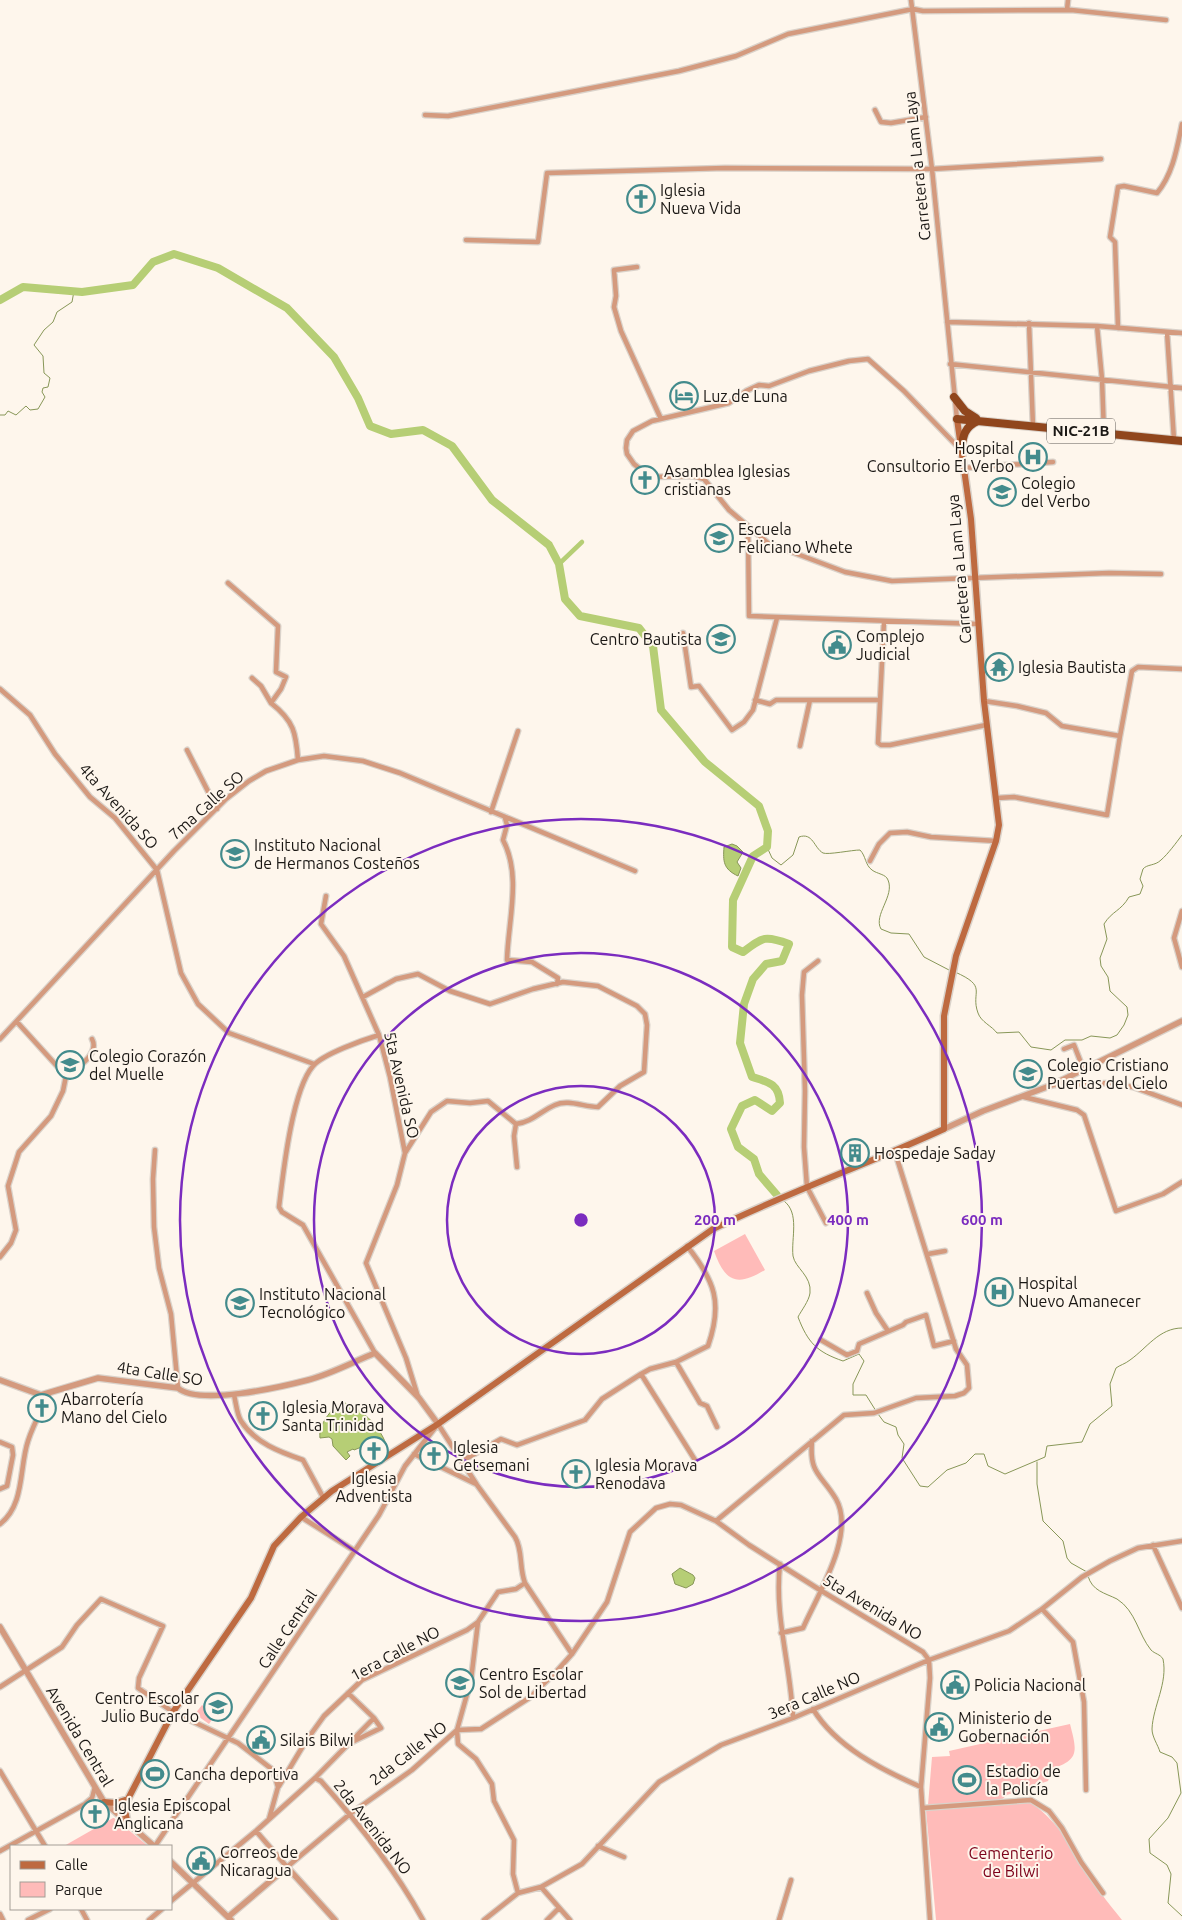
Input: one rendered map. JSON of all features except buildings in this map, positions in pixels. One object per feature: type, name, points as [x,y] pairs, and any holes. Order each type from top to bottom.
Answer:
[{"type":"highway","points":[[954,397],[965,411],[980,420],[967,428],[964,433],[961,450]]},
{"type":"highway","name":"NIC-21B","points":[[957,419],[1178,440]]},
{"type":"main road","name":"Carretera a Lam Laya","points":[[944,1129],[944,1016],[956,956],[996,841],[999,825],[986,725],[971,519],[957,419]]},
{"type":"main road","points":[[127,1820],[125,1810],[128,1799],[173,1712],[251,1598],[274,1546],[323,1497],[438,1424],[713,1229],[792,1193],[895,1152],[944,1129]]},
{"type":"main road","points":[[104,1802],[128,1799]]},
{"type":"street","name":"Carretera a Lam Laya","points":[[910,0],[913,9],[932,169],[957,419]]},
{"type":"street","points":[[1067,10],[1068,0]]},
{"type":"street","points":[[425,115],[448,116],[679,71],[736,56],[788,34],[913,9],[923,11],[1067,10],[1166,20]]},
{"type":"street","points":[[875,110],[881,122],[891,123],[926,117]]},
{"type":"street","points":[[1118,328],[1115,242],[1110,237],[1118,187],[1124,186],[1157,193],[1165,183],[1176,152],[1182,124]]},
{"type":"street","points":[[466,240],[538,242],[547,173],[725,168],[932,169],[1101,159]]},
{"type":"street","points":[[637,267],[614,270],[616,296],[614,307],[620,331],[658,409],[660,419]]},
{"type":"street","points":[[947,322],[1097,326],[1182,333]]},
{"type":"street","points":[[1029,323],[1033,426]]},
{"type":"street","points":[[1097,326],[1102,379],[1104,433]]},
{"type":"street","points":[[1167,332],[1171,387],[1178,440]]},
{"type":"street","points":[[961,450],[904,391],[868,359],[849,361],[809,371],[769,386],[759,386],[746,391],[729,403],[660,419],[637,428],[627,440],[627,454],[634,464],[650,477],[693,476],[704,479],[728,510],[768,543],[800,557],[810,558],[861,576],[892,581],[976,576],[1109,573],[1161,574]]},
{"type":"street","points":[[950,364],[1182,388]]},
{"type":"street","points":[[963,468],[1053,462]]},
{"type":"street","points":[[748,528],[749,616],[978,624]]},
{"type":"street","points":[[228,583],[278,626],[276,672],[286,677],[281,690],[271,703]]},
{"type":"street","points":[[683,633],[691,687],[699,686],[732,730],[744,722],[753,710],[777,618]]},
{"type":"street","points":[[884,621],[878,742],[881,745],[986,725]]},
{"type":"street","points":[[997,798],[1014,797],[1107,815],[1132,671],[1138,667],[1182,669]]},
{"type":"street","points":[[252,678],[261,686],[271,703],[285,717],[296,733],[298,760]]},
{"type":"street","name":"4ta Avenida SO","points":[[0,689],[30,715],[55,754],[90,797],[114,818],[157,870],[181,973],[198,1004],[229,1033],[314,1064]]},
{"type":"street","points":[[755,700],[770,704],[776,700],[879,700]]},
{"type":"street","points":[[800,746],[810,700]]},
{"type":"street","points":[[984,701],[1046,713],[1062,726],[1120,736]]},
{"type":"street","points":[[491,812],[518,731]]},
{"type":"street","points":[[187,750],[217,809]]},
{"type":"street","name":"7ma Calle SO","points":[[0,1039],[157,870],[217,809],[242,787],[266,771],[298,760],[324,756],[363,761],[400,773],[635,871]]},
{"type":"street","points":[[505,818],[507,825],[503,840],[508,851],[513,898],[507,960],[532,962],[558,978],[557,984]]},
{"type":"street","points":[[870,861],[879,844],[890,833],[908,832],[931,837],[996,841]]},
{"type":"street","name":"5ta Avenida SO","points":[[326,896],[321,924],[344,956],[379,1036],[390,1077],[405,1153],[397,1185],[366,1263],[406,1358],[419,1398]]},
{"type":"street","points":[[1182,910],[1174,938],[1182,967]]},
{"type":"street","points":[[818,961],[804,972],[802,995],[805,1091],[804,1147],[810,1186],[826,1224]]},
{"type":"street","points":[[363,997],[396,979],[418,974],[450,991],[490,1004],[532,989],[576,982],[598,986],[637,1006],[645,1014],[647,1025],[644,1072],[620,1086],[598,1107],[566,1103],[555,1104],[538,1117],[516,1124]]},
{"type":"street","points":[[17,1022],[66,1076]]},
{"type":"street","points":[[944,1129],[983,1111],[1024,1098],[1182,1022]]},
{"type":"street","points":[[379,1036],[355,1042],[314,1064],[301,1083],[283,1169],[279,1207],[282,1212],[303,1225],[375,1353],[419,1398],[518,1542],[521,1574],[525,1583],[572,1654]]},
{"type":"street","points":[[0,1258],[12,1243],[16,1230],[8,1186],[19,1152],[51,1116],[63,1091],[66,1076],[83,1063],[92,1052],[95,1045],[92,1039]]},
{"type":"street","points":[[1064,1049],[1074,1045],[1084,1068]]},
{"type":"street","points":[[1052,1085],[1111,1083],[1133,1087],[1182,1105]]},
{"type":"street","points":[[1024,1098],[1077,1110],[1084,1115],[1116,1211],[1163,1194],[1182,1182]]},
{"type":"street","points":[[405,1153],[431,1112],[447,1101],[470,1103],[488,1101],[516,1124]]},
{"type":"street","points":[[516,1124],[514,1136],[517,1167]]},
{"type":"street","points":[[155,1150],[153,1179],[154,1227],[159,1268],[171,1314],[178,1388]]},
{"type":"street","points":[[716,1521],[844,1415],[874,1413],[916,1398],[955,1396],[964,1393],[969,1388],[967,1365],[956,1349],[895,1152]]},
{"type":"street","points":[[462,1461],[501,1439],[516,1445],[585,1420],[602,1399],[641,1374],[650,1369],[676,1362],[708,1346],[716,1322],[715,1297],[705,1270],[687,1246]]},
{"type":"street","points":[[928,1254],[945,1251]]},
{"type":"street","points":[[867,1293],[876,1313],[888,1330]]},
{"type":"street","points":[[821,1340],[847,1355],[857,1350],[859,1344],[888,1330],[926,1316],[934,1346],[954,1341]]},
{"type":"street","name":"4ta Calle SO","points":[[49,1394],[98,1378],[178,1388],[185,1394],[234,1395],[308,1380],[375,1353]]},
{"type":"street","points":[[676,1362],[700,1403],[707,1406],[716,1427]]},
{"type":"street","points":[[641,1374],[695,1460]]},
{"type":"street","points":[[0,1380],[41,1396],[49,1394]]},
{"type":"street","points":[[0,1524],[9,1517],[13,1507],[25,1466],[28,1439],[49,1394]]},
{"type":"street","points":[[234,1395],[240,1420],[261,1442],[280,1452],[302,1460],[323,1497]]},
{"type":"street","name":"Calle Central","points":[[155,1845],[379,1515],[401,1472],[438,1424]]},
{"type":"street","points":[[781,1633],[803,1628],[841,1542],[842,1521],[836,1500],[816,1472],[810,1459],[812,1441]]},
{"type":"street","points":[[0,1442],[12,1447],[13,1455],[7,1486],[0,1489]]},
{"type":"street","points":[[414,1454],[477,1485]]},
{"type":"street","name":"2da Calle NO","points":[[230,1918],[350,1814],[412,1770],[457,1730],[481,1729],[529,1698],[572,1654],[607,1602],[630,1532],[656,1508],[670,1504],[681,1505]]},
{"type":"street","name":"5ta Avenida NO","points":[[681,1505],[716,1521],[820,1590],[923,1652],[929,1660],[928,1707],[922,1755],[921,1787],[930,1920]]},
{"type":"street","points":[[301,1517],[355,1551]]},
{"type":"street","name":"3era Calle NO","points":[[484,1920],[518,1892],[541,1888],[582,1864],[659,1782],[721,1745],[793,1718],[929,1660],[1010,1631],[1088,1574],[1138,1548],[1182,1541]]},
{"type":"street","points":[[1153,1545],[1182,1608]]},
{"type":"street","points":[[780,1564],[777,1590],[781,1633],[792,1686],[793,1718]]},
{"type":"street","points":[[518,1892],[512,1874],[514,1840],[494,1802],[492,1784],[489,1777],[476,1759],[458,1744],[457,1730],[470,1680],[478,1622],[498,1592],[516,1589],[525,1583]]},
{"type":"street","points":[[0,1688],[62,1647],[77,1625],[101,1599],[163,1626],[139,1678],[138,1688],[173,1712],[246,1748],[273,1770],[278,1787]]},
{"type":"street","points":[[1042,1609],[1073,1642],[1084,1702],[1086,1790]]},
{"type":"street","name":"1era Calle NO","points":[[269,1819],[278,1787],[310,1735],[324,1716],[348,1692],[362,1680],[467,1630],[478,1622]]},
{"type":"street","name":"Avenida Central","points":[[0,1627],[104,1802],[127,1820],[153,1845]]},
{"type":"street","points":[[348,1692],[374,1718],[381,1728],[349,1744]]},
{"type":"street","points":[[813,1709],[832,1732],[857,1752],[879,1767],[921,1787]]},
{"type":"street","points":[[172,1900],[256,1832],[315,1778],[374,1718]]},
{"type":"street","points":[[0,1771],[44,1845]]},
{"type":"street","name":"2da Avenida NO","points":[[315,1778],[321,1781],[350,1814],[397,1875],[423,1920]]},
{"type":"street","points":[[11,1845],[85,1804],[92,1798],[95,1787]]},
{"type":"street","points":[[923,1808],[1031,1800],[1049,1811],[1062,1828],[1103,1893]]},
{"type":"street","points":[[85,1804],[104,1802]]},
{"type":"street","points":[[256,1832],[335,1920]]},
{"type":"street","points":[[598,1846],[624,1857]]},
{"type":"street","points":[[172,1863],[230,1918]]},
{"type":"street","points":[[779,1920],[791,1880]]},
{"type":"street","points":[[541,1888],[570,1920]]},
{"type":"street","points":[[547,1920],[558,1908]]},
{"type":"street","points":[[28,1920],[48,1910]]},
{"type":"street","points":[[149,1920],[161,1910]]},
{"type":"street","points":[[0,1914],[3,1920]]},
{"type":"green space","points":[[745,1234],[765,1270],[747,1279],[739,1280],[728,1275],[718,1261],[714,1251]]},
{"type":"green space","points":[[202,1705],[215,1715],[209,1724],[195,1714]]},
{"type":"green space","points":[[1070,1724],[1075,1746],[1074,1752],[1068,1761],[1053,1768],[1048,1781],[1007,1795],[1000,1801],[928,1805],[932,1757],[950,1756],[949,1751]]},
{"type":"green space","name":"Cancha deportiva","points":[[155,1764],[164,1769],[155,1784],[146,1779]]},
{"type":"green space","name":"Cementerio de Bilwi","points":[[1030,1802],[1042,1811],[1061,1832],[1103,1896],[1122,1920],[936,1920],[926,1810]]},
{"type":"green space","points":[[113,1818],[147,1845],[66,1845]]},
{"type":"shaded area","points":[[732,844],[743,852],[737,862],[741,868],[738,876],[729,870],[724,860],[724,847]]},
{"type":"shaded area","points":[[342,1402],[356,1408],[368,1418],[379,1430],[386,1444],[383,1445],[379,1440],[353,1449],[347,1452],[350,1456],[346,1460],[333,1446],[332,1439],[329,1437],[320,1438],[321,1428],[326,1418]]},
{"type":"shaded area","points":[[680,1568],[695,1578],[693,1584],[686,1588],[675,1584],[672,1574]]},
{"type":"waterway","points":[[0,300],[23,287],[82,292],[133,285],[153,262],[174,254],[218,268],[287,308],[334,357],[358,398],[370,426],[391,434],[423,430],[452,446],[492,500],[549,545],[559,564],[565,599],[580,616],[639,628],[653,646],[661,710],[705,762],[759,806],[768,831],[767,847],[753,856],[733,900],[732,947],[743,952],[764,939],[774,939],[789,944],[782,961],[766,964],[753,979],[744,1004],[740,1043],[752,1077],[772,1085],[778,1092],[780,1103],[772,1111],[755,1100],[742,1106],[731,1129],[738,1147],[754,1159],[759,1174],[777,1195]]},
{"type":"waterway","points":[[0,415],[5,415],[8,411],[16,415],[26,406],[30,410],[38,409],[45,397],[42,392],[43,388],[48,387],[50,378],[44,373],[43,356],[34,345],[44,330],[53,322],[57,312],[72,302],[74,291]]},
{"type":"waterway","points":[[559,564],[582,542]]},
{"type":"waterway","points":[[955,972],[965,977],[975,986],[976,1006],[979,1016],[984,1021],[997,1033],[1019,1032],[1031,1047],[1051,1050],[1065,1040],[1082,1040],[1091,1036],[1110,1038],[1117,1035],[1128,1015],[1127,1007],[1110,991],[1108,977],[1101,966],[1100,958],[1107,939],[1104,924],[1129,897],[1140,894],[1143,886],[1140,879],[1143,869],[1161,860],[1182,835]]},
{"type":"waterway","points":[[767,847],[772,858],[781,865],[793,855],[799,837],[804,836],[810,839],[823,853],[860,850],[870,868],[885,876],[888,880],[889,892],[880,918],[879,924],[881,929],[891,933],[909,934],[924,957],[949,970]]},
{"type":"waterway","points":[[784,1201],[792,1212],[794,1260],[806,1277],[810,1287],[808,1299],[798,1317],[810,1340],[826,1354],[843,1361],[859,1354],[864,1361],[853,1384],[853,1395],[866,1395],[876,1411]]},
{"type":"waterway","points":[[878,1414],[884,1422],[896,1427],[898,1435],[904,1444],[902,1458],[920,1486],[928,1487],[947,1470],[966,1463],[975,1454],[984,1454],[988,1466],[1005,1474],[1045,1457],[1047,1446],[1082,1442],[1090,1424],[1112,1406],[1110,1384],[1116,1368],[1130,1360],[1160,1335],[1167,1331],[1182,1328]]},
{"type":"waterway","points":[[1037,1462],[1037,1484],[1043,1521],[1063,1541],[1067,1558],[1071,1563],[1087,1572]]},
{"type":"waterway","points":[[1088,1576],[1096,1588],[1123,1604],[1133,1616],[1151,1650],[1163,1659],[1164,1677],[1153,1720],[1152,1732],[1160,1752],[1172,1757],[1177,1763],[1181,1793],[1168,1818],[1149,1839],[1150,1853],[1167,1865],[1171,1874],[1168,1903],[1182,1916]]},
{"type":"place","name":"Iglesia Nueva Vida","points":[[641,199]]},
{"type":"place","name":"Luz de Luna","points":[[684,396]]},
{"type":"place","name":"Hospital Consultorio El Verbo","points":[[1033,457]]},
{"type":"place","name":"Asamblea Iglesias cristianas","points":[[645,480]]},
{"type":"place","name":"Colegio del Verbo","points":[[1002,492]]},
{"type":"place","name":"Escuela Feliciano Whete","points":[[719,538]]},
{"type":"place","name":"Centro Bautista","points":[[721,639]]},
{"type":"place","name":"Complejo Judicial","points":[[837,645]]},
{"type":"place","name":"Iglesia Bautista","points":[[999,667]]},
{"type":"place","name":"Instituto Nacional de Hermanos Costeños","points":[[235,854]]},
{"type":"place","name":"Colegio Corazón del Muelle","points":[[70,1065]]},
{"type":"place","name":"Colegio Cristiano Puertas del Cielo","points":[[1028,1074]]},
{"type":"place","name":"Hospedaje Saday","points":[[855,1153]]},
{"type":"place","name":"Hospital Nuevo Amanecer","points":[[999,1292]]},
{"type":"place","name":"Instituto Nacional Tecnológico","points":[[240,1303]]},
{"type":"place","name":"Abarrotería Mano del Cielo","points":[[42,1408]]},
{"type":"place","name":"Iglesia Morava Santa Trinidad","points":[[263,1416]]},
{"type":"place","name":"Iglesia Adventista","points":[[374,1451]]},
{"type":"place","name":"Iglesia Getsemani","points":[[434,1456]]},
{"type":"place","name":"Iglesia Morava Renodava","points":[[576,1474]]},
{"type":"place","name":"Centro Escolar Sol de Libertad","points":[[460,1683]]},
{"type":"place","name":"Policia Nacional","points":[[955,1685]]},
{"type":"place","name":"Centro Escolar Julio Bucardo","points":[[218,1707]]},
{"type":"place","name":"Ministerio de Gobernación","points":[[939,1727]]},
{"type":"place","name":"Silais Bilwi","points":[[261,1740]]},
{"type":"place","name":"Cancha deportiva","points":[[155,1774]]},
{"type":"place","name":"Estadio de la Policía","points":[[967,1780]]},
{"type":"place","name":"Iglesia Episcopal Anglicana","points":[[95,1814]]},
{"type":"place","name":"Correos de Nicaragua","points":[[201,1861]]}]
